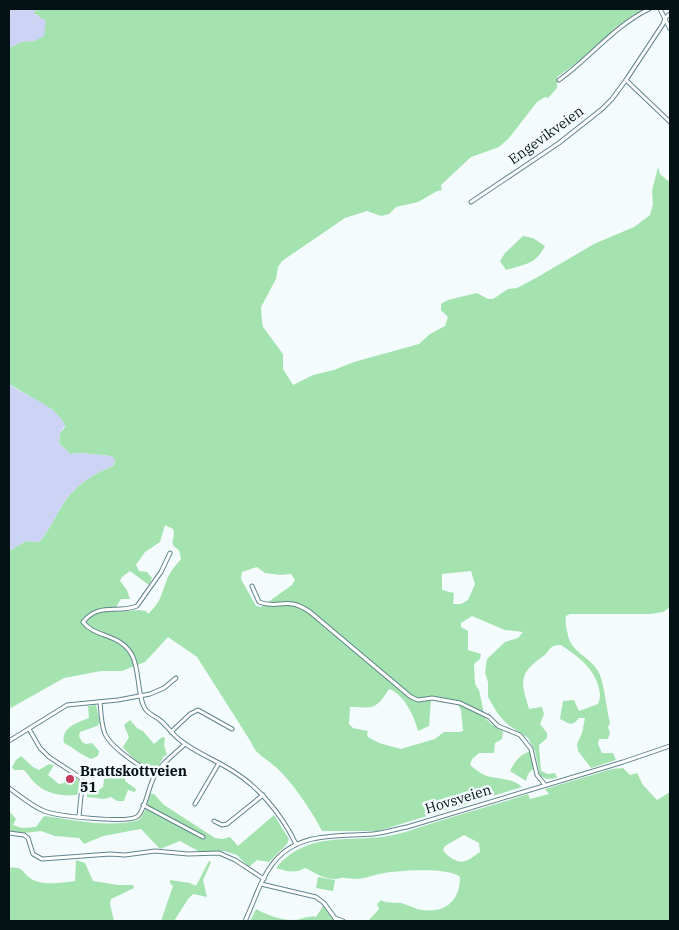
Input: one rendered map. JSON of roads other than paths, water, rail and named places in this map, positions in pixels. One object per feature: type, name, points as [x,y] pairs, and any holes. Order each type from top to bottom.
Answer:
[{"type":"street","points":[[559,80],[576,68],[622,25],[649,9]]},
{"type":"street","points":[[660,9],[670,29]]},
{"type":"street","points":[[665,18],[670,14]]},
{"type":"street","name":"Engevikveien","points":[[471,202],[559,143],[602,109],[626,80],[664,24],[665,18]]},
{"type":"street","points":[[626,80],[670,122]]},
{"type":"street","points":[[170,553],[161,572],[137,606],[102,609],[83,622],[87,628],[123,643],[132,655],[146,710],[160,720],[185,744],[244,778],[262,795],[288,828],[296,844]]},
{"type":"street","points":[[252,586],[259,602],[267,604],[292,603],[310,612],[411,697],[417,700],[432,698],[460,703],[489,717],[498,726],[520,735],[531,749],[537,776],[546,785]]},
{"type":"street","points":[[9,741],[67,706],[141,696],[160,690],[176,678]]},
{"type":"street","points":[[100,702],[104,730],[109,740],[154,776]]},
{"type":"street","points":[[171,732],[190,714],[198,710],[232,729]]},
{"type":"street","points":[[29,729],[40,748],[49,757],[81,778],[80,816]]},
{"type":"street","points":[[9,788],[44,812],[129,820],[138,816],[154,776],[185,744]]},
{"type":"street","name":"Hovsveien","points":[[245,921],[261,884],[273,863],[285,851],[296,844],[327,836],[381,833],[546,785],[670,746]]},
{"type":"street","points":[[195,804],[219,763]]},
{"type":"street","points":[[214,821],[222,825],[227,824],[262,795]]},
{"type":"street","points":[[143,805],[203,837]]},
{"type":"street","points":[[9,833],[24,835],[28,838],[34,854],[42,859],[110,854],[125,855],[157,851],[188,854],[219,853],[235,860],[264,879]]},
{"type":"street","points":[[261,884],[316,897],[336,920],[343,921]]},
{"type":"water","points":[[9,9],[38,9],[33,13],[46,21],[44,36],[35,41],[21,42],[9,48]]},
{"type":"water","points":[[9,384],[47,406],[60,418],[65,425],[60,433],[59,443],[70,454],[82,453],[110,456],[115,460],[113,466],[91,477],[72,493],[39,542],[26,541],[9,551]]},
{"type":"place","name":"Brattskottveien 51","points":[[70,779]]}]
